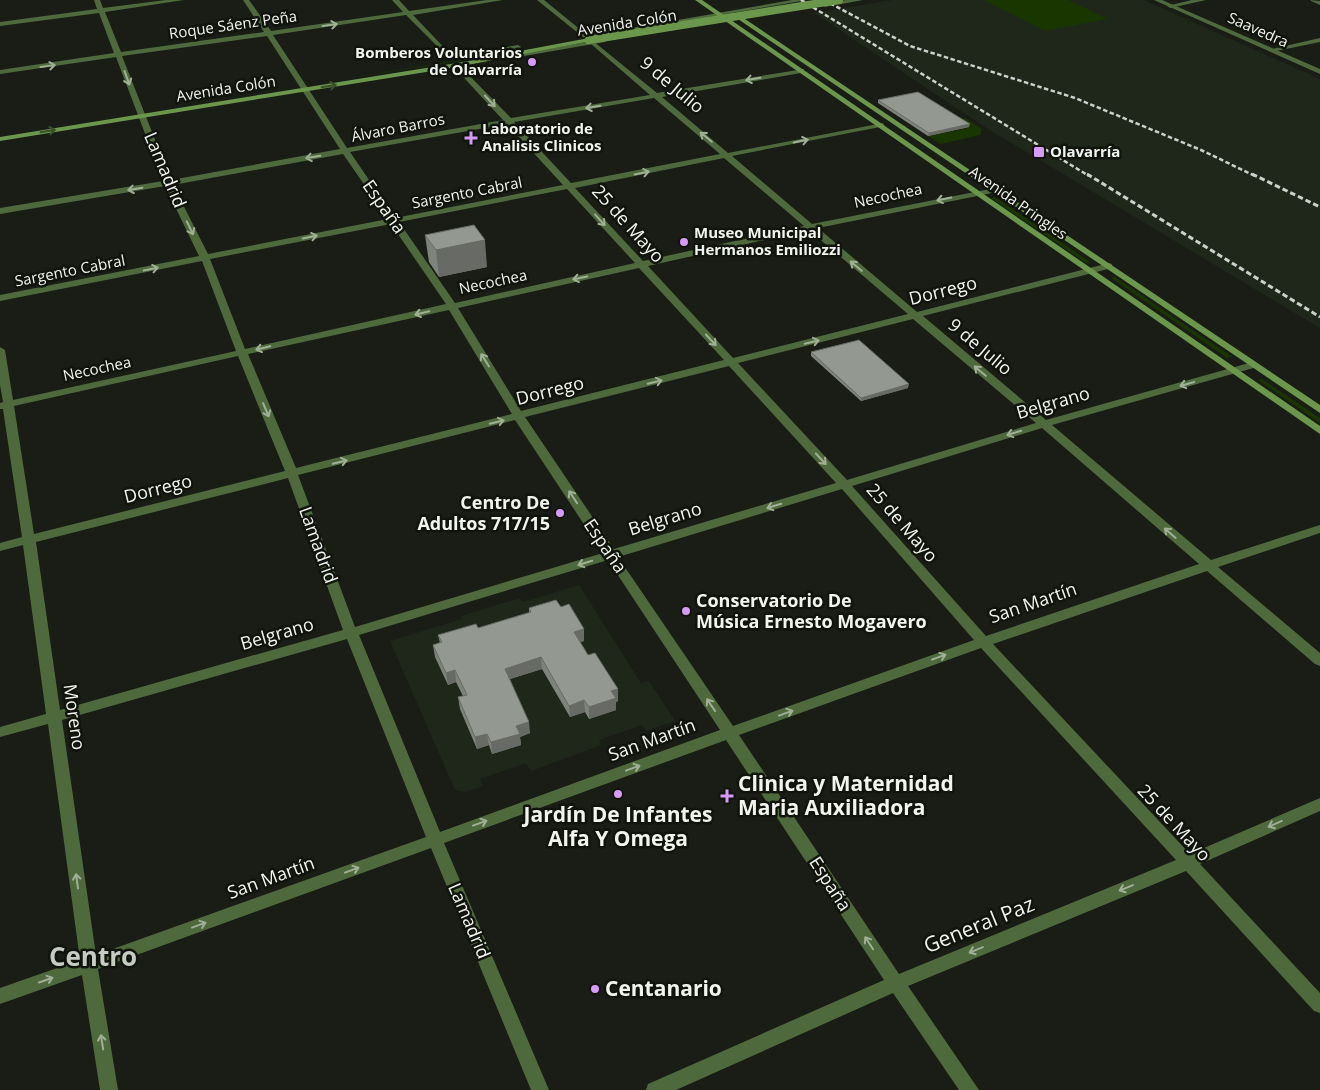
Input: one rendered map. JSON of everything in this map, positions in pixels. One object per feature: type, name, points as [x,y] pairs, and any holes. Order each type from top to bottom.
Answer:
[{"type":"main road","name":"Avenida Pringles","points":[[698,0],[1320,431]]},
{"type":"main road","name":"Avenida Colón","points":[[0,131],[141,112],[838,0]]},
{"type":"main road","name":"Avenida Pringles","points":[[719,4],[1320,410]]},
{"type":"main road","name":"Avenida Colón","points":[[0,139],[141,112]]},
{"type":"street","name":"Lamadrid","points":[[97,0],[168,183],[205,258],[292,474],[351,633],[435,840],[540,1090]]},
{"type":"street","points":[[0,24],[181,0]]},
{"type":"street","name":"España","points":[[246,0],[345,151],[452,306],[520,417],[611,555],[896,983],[970,1090]]},
{"type":"street","name":"25 de Mayo","points":[[395,0],[732,362],[845,485],[983,642],[1320,1005]]},
{"type":"street","name":"Roque Sáenz Peña","points":[[0,72],[500,0]]},
{"type":"street","name":"9 de Julio","points":[[540,0],[728,155],[810,227],[1044,424],[1206,566],[1320,661]]},
{"type":"street","name":"Avenida Colón","points":[[589,40],[719,14],[804,0]]},
{"type":"street","name":"Avenida Colón","points":[[589,40],[730,21],[860,0]]},
{"type":"street","name":"Saavedra","points":[[1157,0],[1320,72]]},
{"type":"street","points":[[1170,6],[1203,0]]},
{"type":"street","points":[[1313,0],[1320,3]]},
{"type":"street","points":[[1271,50],[1320,40]]},
{"type":"street","name":"Álvaro Barros","points":[[0,211],[801,71]]},
{"type":"street","name":"Sargento Cabral","points":[[0,298],[880,125]]},
{"type":"street","name":"Necochea","points":[[5,405],[810,227],[992,190]]},
{"type":"street","name":"Dorrego","points":[[0,547],[520,417],[1092,272],[1109,266]]},
{"type":"street","name":"Moreno","points":[[0,350],[5,405],[29,540],[89,965],[109,1090]]},
{"type":"street","name":"Belgrano","points":[[0,732],[351,633],[1044,424],[1253,365]]},
{"type":"street","name":"San Martín","points":[[0,996],[983,642],[1320,529]]},
{"type":"street","name":"General Paz","points":[[656,1090],[896,983],[1187,863],[1320,804]]},
{"type":"shaded area","points":[[893,0],[1144,0],[1320,79],[1320,328],[988,129],[814,13]]},
{"type":"shaded area","points":[[579,585],[641,683],[649,681],[675,721],[646,731],[642,725],[599,740],[601,745],[531,771],[526,763],[480,779],[483,786],[466,792],[455,790],[390,641],[462,619],[461,616],[520,598],[523,602]]},
{"type":"green space","points":[[984,0],[1068,0],[1108,19],[1045,31]]},
{"type":"green space","points":[[498,54],[499,55],[315,83]]},
{"type":"green space","points":[[965,118],[982,129],[980,135],[941,144],[928,136],[969,128],[957,120]]},
{"type":"green space","points":[[995,197],[1090,262],[1086,263],[991,198]]},
{"type":"green space","points":[[1115,277],[1232,357],[1227,358],[1111,278]]},
{"type":"green space","points":[[1262,379],[1320,418],[1320,423],[1258,380]]},
{"type":"building","points":[[918,92],[970,124],[929,133],[878,100]]},
{"type":"building","points":[[474,225],[485,240],[436,250],[425,235]]},
{"type":"building","points":[[859,340],[909,384],[861,398],[811,352]]},
{"type":"building","points":[[556,600],[561,607],[569,604],[584,629],[574,632],[588,655],[595,653],[618,689],[611,691],[616,698],[589,707],[584,700],[569,706],[541,657],[505,669],[529,722],[516,726],[520,734],[491,742],[487,734],[475,737],[458,697],[467,695],[455,670],[446,673],[433,645],[442,642],[438,635],[476,624],[478,628],[531,612],[529,608]]},
{"type":"railway","points":[[801,0],[1089,176]]},
{"type":"railway","points":[[824,0],[910,46],[1075,98],[1201,150],[1255,176]]},
{"type":"railway","points":[[1087,174],[1320,317]]},
{"type":"railway","points":[[1252,174],[1320,207]]},
{"type":"place","name":"Bomberos Voluntarios de Olavarría","points":[[532,62]]},
{"type":"place","name":"Laboratorio de Analisis Clinicos","points":[[471,138]]},
{"type":"place","name":"Olavarría","points":[[1039,152]]},
{"type":"place","name":"Museo Municipal Hermanos Emiliozzi","points":[[684,242]]},
{"type":"place","name":"Centro De Adultos 717/15","points":[[560,513]]},
{"type":"place","name":"Conservatorio De Música Ernesto Mogavero","points":[[686,611]]},
{"type":"place","name":"Jardín De Infantes Alfa Y Omega","points":[[618,794]]},
{"type":"place","name":"Clinica y Maternidad Maria Auxiliadora","points":[[727,796]]},
{"type":"place","name":"Centanario","points":[[595,989]]},
{"type":"district","name":"Centro","points":[[93,957]]}]
